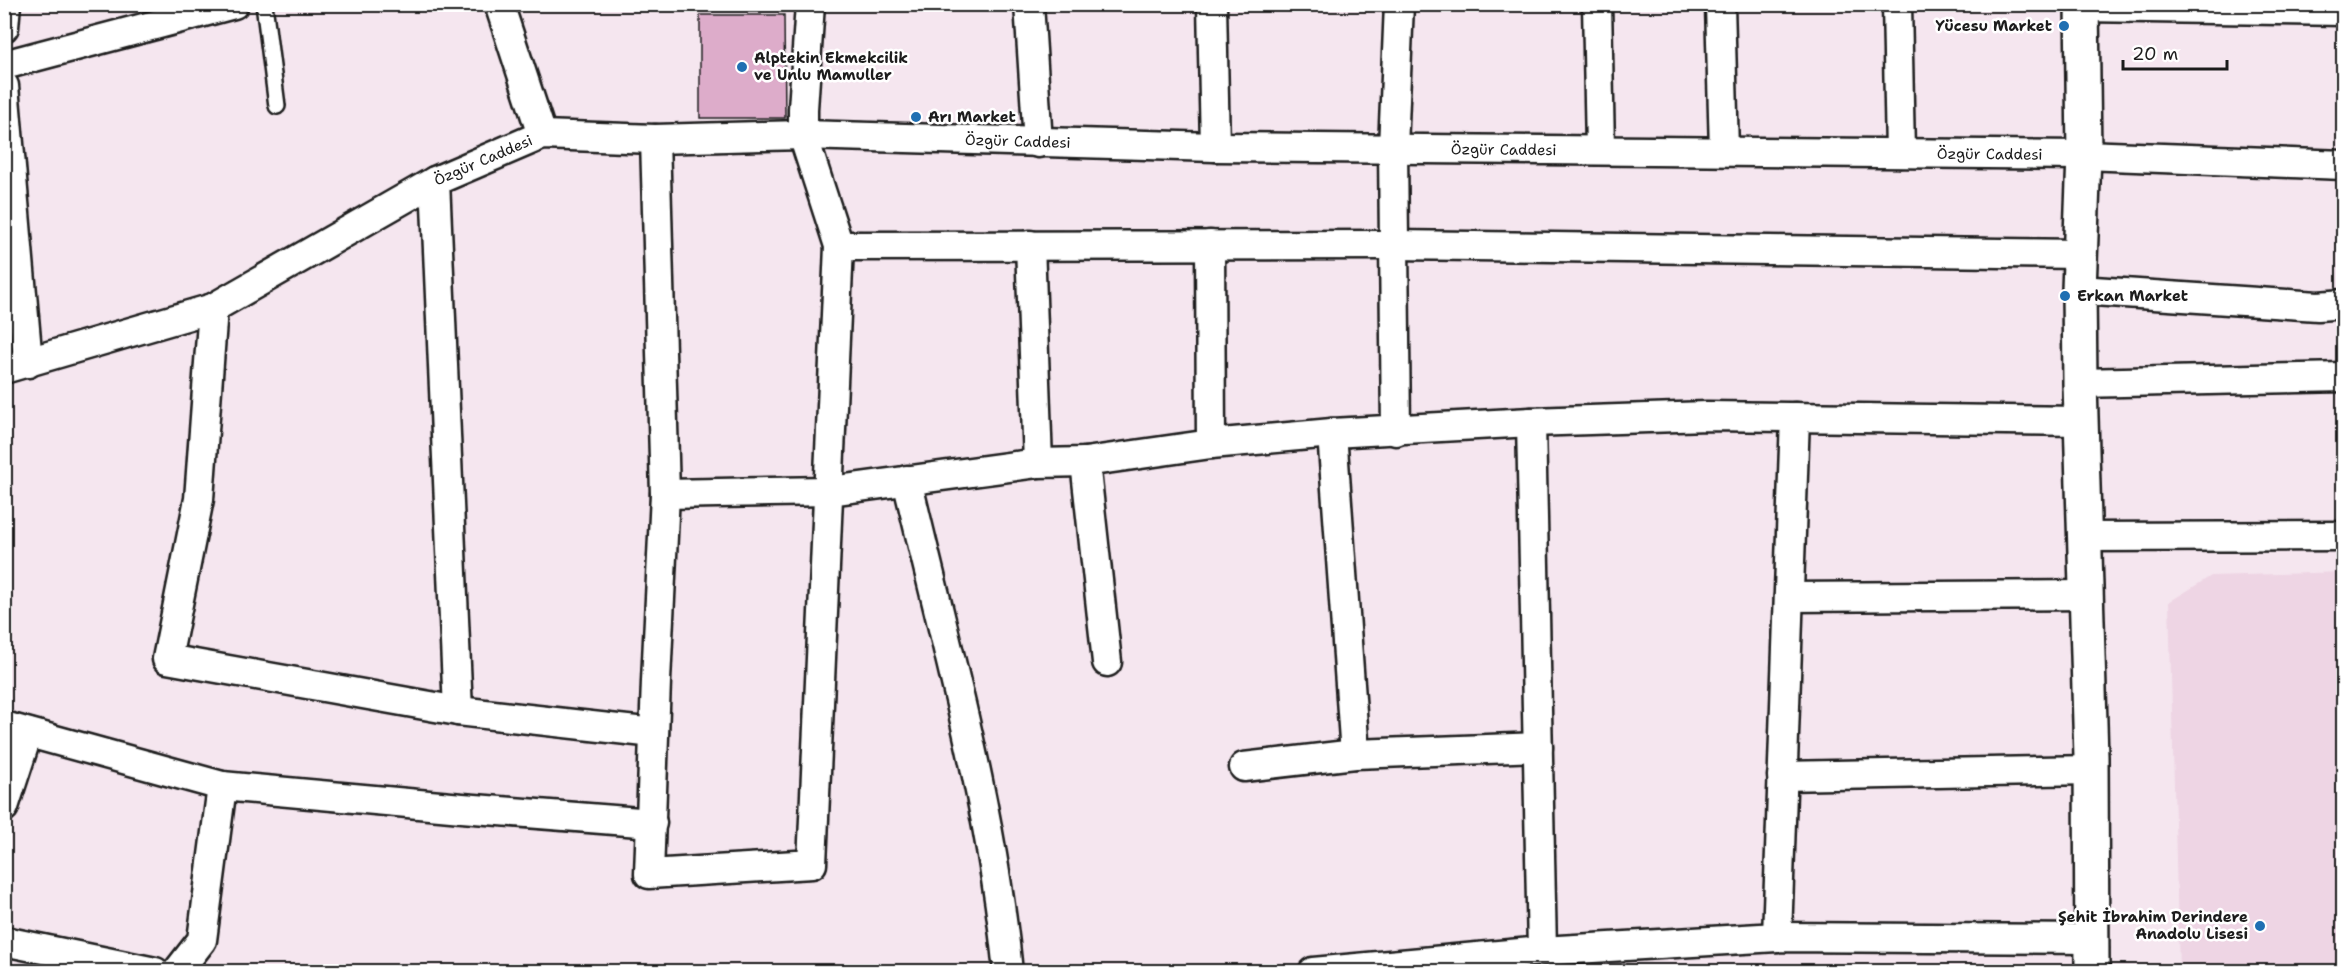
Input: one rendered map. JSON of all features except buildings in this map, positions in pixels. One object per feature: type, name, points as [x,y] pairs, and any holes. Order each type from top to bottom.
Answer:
[{"type":"main road","points":[[2082,6],[2084,155],[2079,290],[2091,770],[2092,972]]},
{"type":"street","points":[[4,27],[6,4]]},
{"type":"street","points":[[4,65],[234,4]]},
{"type":"street","points":[[498,4],[542,135]]},
{"type":"street","points":[[655,139],[665,494],[649,874],[812,864],[840,246],[803,135],[810,4]]},
{"type":"street","points":[[1029,4],[1038,143]]},
{"type":"street","points":[[1212,4],[1215,147]]},
{"type":"street","points":[[1396,431],[1393,148],[1399,4]]},
{"type":"street","points":[[1597,4],[1600,149]]},
{"type":"street","points":[[1720,4],[1724,151]]},
{"type":"street","points":[[1897,4],[1900,153]]},
{"type":"street","points":[[2082,6],[2343,11]]},
{"type":"street","points":[[4,86],[16,366]]},
{"type":"street","name":"Özgür Caddesi","points":[[16,366],[213,308],[435,181],[542,135],[655,139],[803,135],[1215,147],[2084,155],[2343,165]]},
{"type":"street","points":[[435,181],[458,711]]},
{"type":"street","points":[[1030,245],[1038,463]]},
{"type":"street","points":[[1210,245],[1211,444]]},
{"type":"street","points":[[840,246],[1394,245],[2080,254]]},
{"type":"street","points":[[2079,290],[2318,306],[2343,304]]},
{"type":"street","points":[[213,308],[199,499],[167,659],[458,711],[654,733]]},
{"type":"street","points":[[2080,383],[2343,377]]},
{"type":"street","points":[[665,494],[830,491],[1038,463],[1085,462],[1211,444],[1332,433],[1531,422],[1707,416],[2081,421]]},
{"type":"street","points":[[1777,938],[1795,417]]},
{"type":"street","points":[[1531,422],[1542,951]]},
{"type":"street","points":[[1332,433],[1355,754]]},
{"type":"street","points":[[1085,462],[1107,663]]},
{"type":"street","points":[[907,480],[974,765],[1002,906],[1008,972]]},
{"type":"street","points":[[2084,537],[2343,536]]},
{"type":"street","points":[[1789,597],[2086,595]]},
{"type":"street","points":[[4,807],[16,730],[222,786],[652,823]]},
{"type":"street","points":[[1244,767],[1355,754],[1538,747]]},
{"type":"street","points":[[1782,776],[2091,770]]},
{"type":"street","points":[[177,972],[202,940],[222,786]]},
{"type":"street","points":[[1313,972],[1542,951],[1777,938],[2092,939]]},
{"type":"street","points":[[4,941],[155,972]]},
{"type":"lane","points":[[264,4],[277,106]]},
{"type":"shaded area","points":[[2343,572],[2343,971],[2179,971],[2169,602],[2211,576]]},
{"type":"place","name":"Yücesu Market","points":[[2064,26]]},
{"type":"place","name":"Alptekin Ekmekcilik ve Unlu Mamuller","points":[[742,67]]},
{"type":"place","name":"Arı Market","points":[[916,117]]},
{"type":"place","name":"Erkan Market","points":[[2065,296]]},
{"type":"place","name":"Şehit İbrahim Derindere Anadolu Lisesi","points":[[2260,926]]}]
